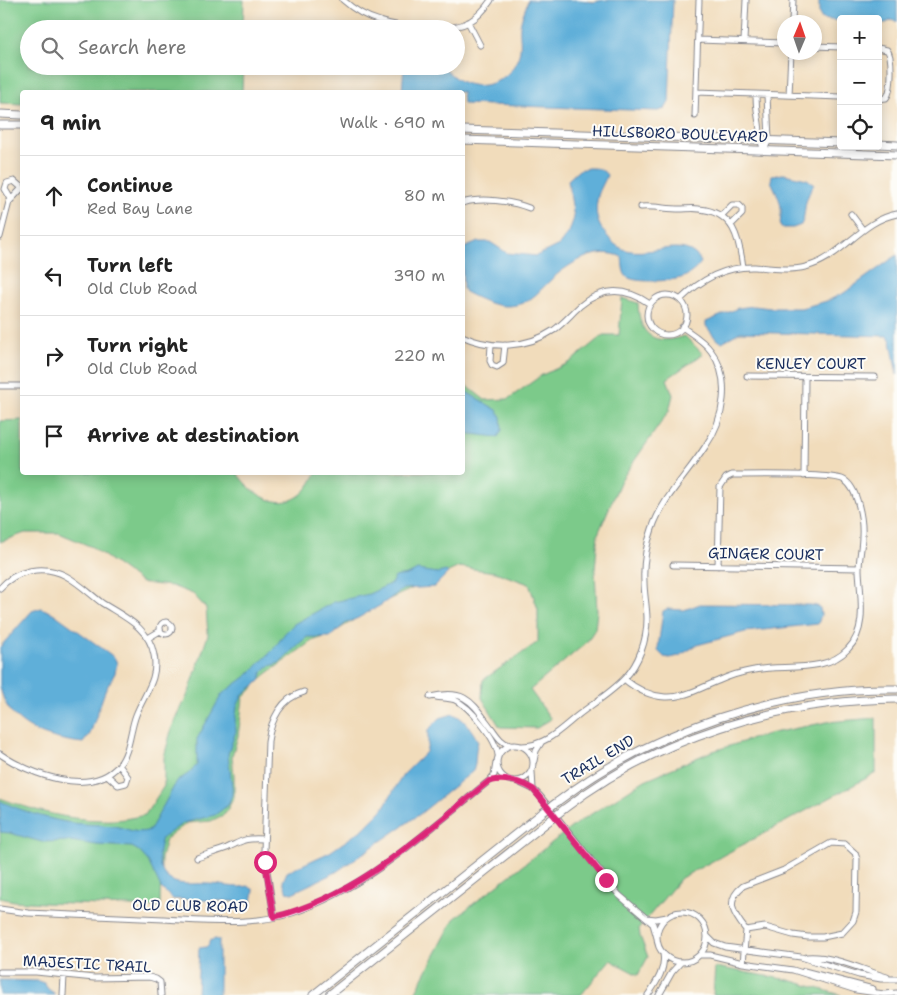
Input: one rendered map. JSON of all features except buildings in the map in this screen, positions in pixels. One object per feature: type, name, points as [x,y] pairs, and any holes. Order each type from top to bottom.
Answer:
[{"type":"street","points":[[342,0],[368,17],[378,20]]},
{"type":"street","points":[[465,23],[486,7],[491,0]]},
{"type":"street","points":[[695,116],[699,0]]},
{"type":"street","points":[[744,42],[746,0]]},
{"type":"street","points":[[792,15],[793,0]]},
{"type":"street","points":[[468,22],[480,45]]},
{"type":"street","points":[[698,40],[777,43]]},
{"type":"street","points":[[822,46],[837,47]]},
{"type":"street","points":[[882,49],[887,50],[891,55],[889,96],[882,97]]},
{"type":"street","points":[[790,95],[791,60]]},
{"type":"street","points":[[696,92],[837,97]]},
{"type":"street","points":[[756,95],[759,140],[764,150]]},
{"type":"street","points":[[764,150],[769,140],[766,95]]},
{"type":"street","points":[[756,107],[766,107]]},
{"type":"street","points":[[0,114],[20,115]]},
{"type":"street","points":[[0,124],[20,125]]},
{"type":"street","name":"HILLSBORO BOULEVARD","points":[[465,130],[837,143]]},
{"type":"street","name":"HILLSBORO BOULEVARD","points":[[465,140],[897,155]]},
{"type":"street","points":[[882,144],[897,145]]},
{"type":"street","points":[[11,199],[6,191],[7,183],[14,181],[20,186]]},
{"type":"street","points":[[0,236],[6,209],[11,199],[20,190]]},
{"type":"street","points":[[465,203],[515,202],[529,208]]},
{"type":"street","points":[[720,216],[732,204],[740,205],[742,214],[731,225]]},
{"type":"street","points":[[641,207],[700,209],[720,216],[731,225],[740,245],[743,267]]},
{"type":"street","points":[[851,214],[863,230]]},
{"type":"street","points":[[680,300],[708,278],[743,267],[789,270],[812,265],[833,255],[863,230],[879,220],[897,214]]},
{"type":"street","points":[[465,337],[491,345],[527,342],[544,335],[562,323],[586,301],[612,291],[632,293],[650,304]]},
{"type":"street","points":[[662,295],[672,296],[680,300],[686,314],[682,327],[669,334],[654,330],[648,323],[647,318],[650,304],[662,295]]},
{"type":"street","points":[[506,780],[498,771],[496,763],[498,755],[503,749],[510,746],[534,746],[541,743],[624,679],[638,658],[648,621],[644,568],[652,528],[672,490],[711,438],[722,403],[723,379],[716,358],[703,342],[682,327]]},
{"type":"street","points":[[491,345],[491,363],[497,367],[503,363],[505,345]]},
{"type":"street","name":"KENLEY COURT","points":[[747,376],[875,378]]},
{"type":"street","points":[[804,476],[805,377]]},
{"type":"street","points":[[0,386],[20,386]]},
{"type":"street","points":[[624,679],[634,688],[644,692],[664,697],[686,695],[720,680],[752,670],[779,666],[823,664],[832,661],[847,650],[858,634],[860,626],[861,595],[859,568],[862,524],[853,491],[849,483],[843,478],[732,475],[726,478],[720,487],[718,566]]},
{"type":"street","name":"GINGER COURT","points":[[673,565],[859,568]]},
{"type":"street","points":[[0,588],[10,579],[31,570],[56,572],[66,576],[99,601],[132,620],[148,638],[154,654],[154,675],[151,686],[133,721],[126,749],[119,765],[107,775],[97,780],[72,781],[24,767],[0,754]]},
{"type":"street","points":[[148,638],[160,631]]},
{"type":"street","name":"TRAIL END","points":[[313,995],[557,802],[596,775],[629,756],[664,739],[718,718],[802,698],[853,691],[897,689]]},
{"type":"street","points":[[274,917],[265,862],[264,839],[268,742],[274,718],[285,703],[296,694],[304,692]]},
{"type":"street","points":[[498,755],[494,740],[464,705],[451,699],[430,697],[445,694],[463,697],[473,704],[502,742],[510,746]]},
{"type":"street","name":"TRAIL END","points":[[329,995],[564,809],[604,781],[634,764],[700,735],[740,722],[803,707],[851,701],[897,699]]},
{"type":"street","points":[[533,789],[532,772],[536,751],[541,743]]},
{"type":"street","points":[[522,746],[531,755],[534,763]]},
{"type":"street","name":"OLD CLUB ROAD","points":[[0,909],[28,913],[216,921],[255,920],[274,917],[315,904],[365,878],[386,864],[489,781],[494,776],[496,763]]},
{"type":"street","points":[[107,775],[118,785],[126,783],[127,774],[119,765]]},
{"type":"street","points":[[518,782],[532,772]]},
{"type":"street","points":[[489,781],[499,779],[518,782],[533,789],[619,895],[653,924],[659,948],[670,960],[680,962],[691,961],[700,955],[706,947],[708,936]]},
{"type":"street","points":[[197,858],[227,848],[242,840],[264,839]]},
{"type":"street","points":[[743,963],[746,930],[735,915],[733,908],[737,890],[784,870],[825,845],[845,844],[855,853],[857,859],[856,912],[853,921],[842,933],[823,937],[808,937],[765,927],[746,930]]},
{"type":"street","points":[[646,918],[667,917],[678,912],[694,914],[703,923],[708,936],[714,943],[725,947],[801,957],[859,975],[881,979],[895,979]]},
{"type":"street","points":[[657,938],[658,929],[667,917]]},
{"type":"street","points":[[649,995],[663,968],[663,954]]},
{"type":"street","points":[[700,955],[710,955],[743,963],[820,975],[864,988],[895,993]]},
{"type":"street","points":[[801,957],[814,956],[833,959],[864,971],[895,979]]},
{"type":"street","points":[[659,995],[680,962]]},
{"type":"street","points":[[820,975],[824,964]]},
{"type":"street","points":[[793,970],[856,990],[884,994],[895,993]]},
{"type":"street","name":"MAJESTIC TRAIL","points":[[0,972],[36,972],[94,978],[149,977],[160,982],[162,995]]},
{"type":"street","points":[[63,995],[64,976]]},
{"type":"green space","points":[[0,0],[244,0],[243,20],[20,20],[20,75],[243,75],[242,90],[20,90],[20,104],[0,103]]},
{"type":"green space","points":[[622,298],[638,303],[641,323],[650,336],[665,340],[685,336],[703,354],[667,379],[673,395],[669,411],[621,480],[598,534],[595,570],[597,612],[595,629],[586,643],[530,690],[551,719],[537,728],[500,727],[482,698],[483,680],[538,642],[538,609],[529,584],[495,572],[459,567],[379,604],[330,635],[312,641],[265,675],[243,698],[238,736],[232,756],[234,797],[225,814],[211,821],[187,823],[166,839],[161,858],[160,907],[45,903],[0,898],[0,798],[37,810],[89,820],[113,820],[145,815],[164,786],[164,757],[172,727],[189,692],[208,635],[206,608],[193,594],[172,586],[142,583],[92,547],[59,533],[25,533],[0,542],[0,421],[20,420],[20,475],[239,475],[246,484],[267,499],[278,502],[289,501],[299,496],[308,487],[315,475],[465,475],[465,385],[485,400],[508,399],[542,375],[569,363],[603,335],[619,335]]},
{"type":"green space","points":[[876,718],[876,773],[681,878],[639,928],[648,957],[638,975],[610,960],[581,995],[414,995],[454,919],[577,823],[645,780],[710,752],[768,734],[827,722]]},
{"type":"green space","points":[[715,967],[789,980],[841,995],[713,995]]},
{"type":"water","points":[[528,0],[580,0],[593,2],[605,0],[673,0],[669,102],[665,109],[658,111],[465,104],[465,90],[402,90],[403,75],[452,75],[460,81],[476,85],[485,85],[501,79],[513,68],[519,56],[521,23]]},
{"type":"water","points":[[819,0],[897,0],[897,22],[892,20],[882,23],[882,15],[837,15],[837,21],[822,19],[822,15],[819,14]]},
{"type":"water","points":[[596,168],[607,175],[598,197],[596,205],[597,214],[602,230],[615,244],[629,251],[685,249],[694,253],[701,262],[694,271],[684,277],[673,280],[634,280],[625,274],[622,257],[604,253],[576,261],[548,282],[528,301],[516,305],[496,305],[465,292],[465,248],[478,242],[490,242],[507,253],[536,256],[559,245],[569,232],[574,218],[568,180],[579,170]]},
{"type":"water","points":[[784,174],[807,179],[814,184],[807,198],[801,225],[793,228],[781,228],[780,204],[771,181],[772,175]]},
{"type":"water","points":[[897,255],[897,375],[891,341],[888,336],[740,332],[722,342],[717,340],[706,326],[706,322],[738,308],[754,306],[801,308],[827,301],[844,293]]},
{"type":"water","points":[[465,390],[497,410],[501,417],[502,430],[498,437],[465,433]]},
{"type":"water","points":[[417,570],[438,573],[446,571],[448,573],[434,587],[403,589],[381,605],[346,623],[330,637],[307,637],[279,663],[267,667],[262,673],[260,681],[243,694],[237,707],[236,731],[228,754],[232,795],[228,805],[215,815],[183,823],[162,838],[159,852],[160,865],[162,871],[171,880],[182,884],[248,886],[254,890],[252,902],[172,899],[161,888],[148,861],[139,851],[132,847],[70,841],[42,842],[0,832],[0,801],[16,808],[66,822],[113,826],[136,831],[150,830],[177,781],[197,765],[197,739],[222,694],[248,675],[273,650],[294,624],[334,602],[369,594],[392,583],[396,577]]},
{"type":"water","points":[[700,604],[809,605],[820,608],[821,615],[818,624],[745,632],[697,645],[679,656],[664,657],[658,651],[663,611],[667,609],[684,610]]},
{"type":"water","points":[[41,608],[53,613],[114,657],[117,663],[115,673],[105,691],[90,734],[83,743],[56,738],[31,728],[11,712],[4,700],[0,686],[0,647],[32,611]]},
{"type":"water","points":[[453,714],[461,718],[468,725],[478,742],[473,771],[420,814],[336,872],[292,893],[287,892],[283,881],[287,872],[330,852],[363,829],[382,810],[403,775],[426,752],[428,730],[440,718]]},
{"type":"water","points":[[219,940],[219,995],[197,995],[199,948],[206,947],[209,941]]},
{"type":"water","points":[[0,980],[38,981],[44,983],[54,995],[0,995]]},
{"type":"route","points":[[265,862],[274,917],[291,913],[347,889],[365,878],[386,864],[489,781],[499,779],[523,782],[533,789],[606,880]]}]
